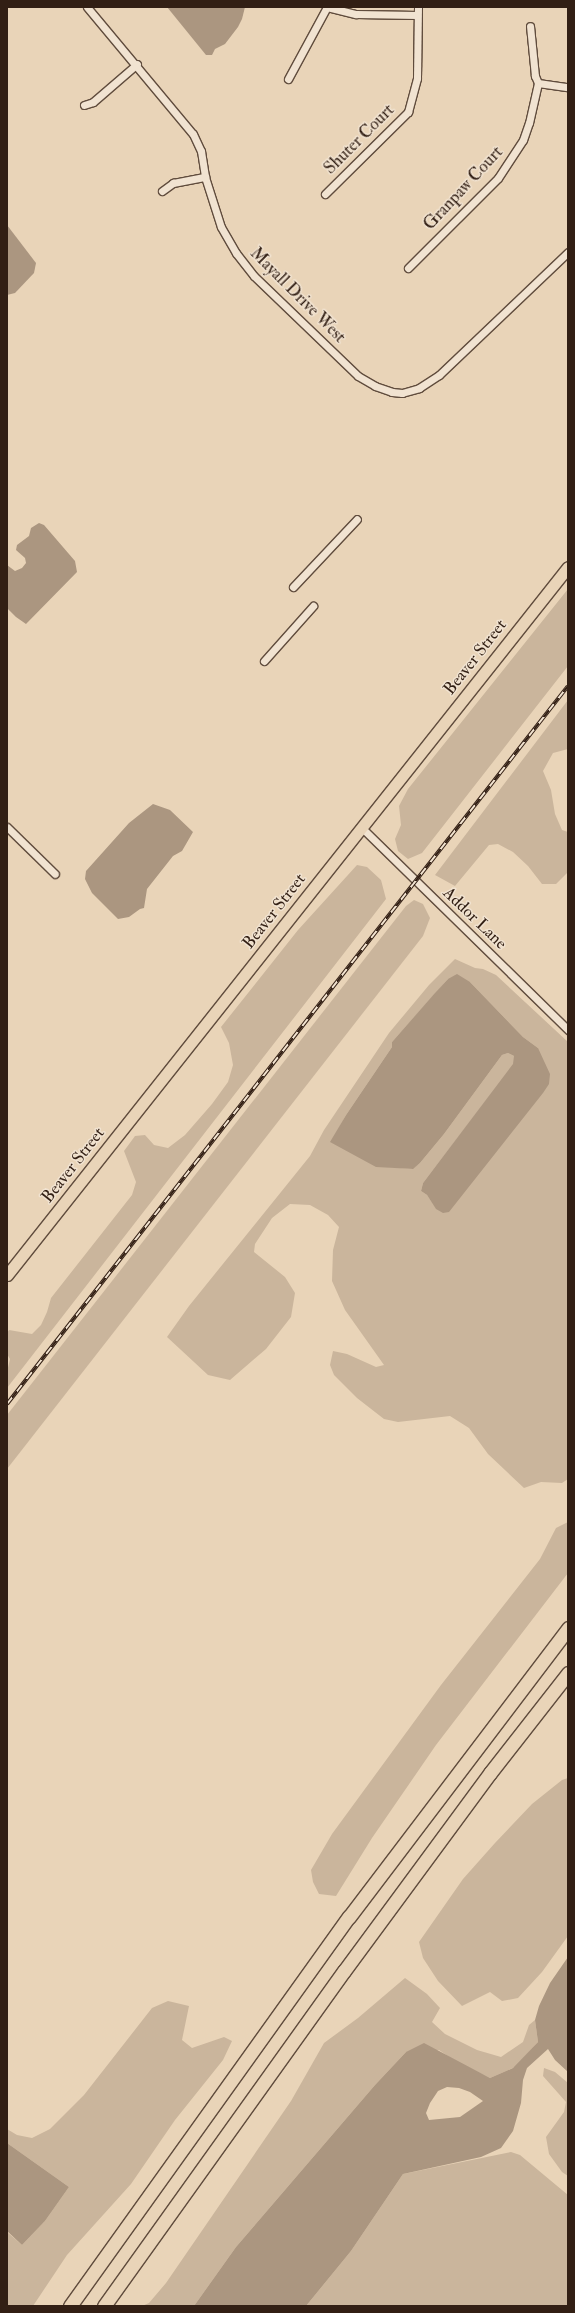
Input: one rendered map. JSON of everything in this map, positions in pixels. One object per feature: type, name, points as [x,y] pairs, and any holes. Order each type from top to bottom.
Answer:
[{"type":"highway","points":[[70,2306],[358,1904],[568,1628]]},
{"type":"highway","points":[[104,2306],[349,1964],[490,1773],[568,1673]]},
{"type":"main road","name":"Beaver Street","points":[[7,1275],[568,567]]},
{"type":"street","name":"Mayall Drive West","points":[[87,7],[137,64],[193,134],[201,150],[205,177],[221,227],[236,253],[254,276],[358,376],[392,392],[402,393],[419,388],[439,375],[568,252]]},
{"type":"street","points":[[288,79],[327,7],[356,14],[417,15]]},
{"type":"street","name":"Shuter Court","points":[[325,194],[408,112],[417,78],[418,7]]},
{"type":"street","name":"Granpaw Court","points":[[408,268],[498,178],[516,154],[529,123],[538,83],[535,76],[530,26]]},
{"type":"street","points":[[84,105],[93,102],[137,64]]},
{"type":"street","points":[[538,83],[568,87]]},
{"type":"street","points":[[162,191],[173,183],[205,177]]},
{"type":"street","points":[[293,587],[357,519]]},
{"type":"street","points":[[264,661],[313,606]]},
{"type":"street","points":[[7,827],[55,874]]},
{"type":"street","name":"Addor Lane","points":[[362,828],[568,1030]]},
{"type":"shaded area","points":[[167,7],[245,7],[238,27],[225,44],[215,49],[212,55],[206,55]]},
{"type":"shaded area","points":[[7,225],[36,263],[34,273],[15,293],[7,295]]},
{"type":"shaded area","points":[[39,523],[44,525],[75,561],[77,572],[26,624],[7,608],[7,565],[15,571],[22,568],[26,563],[25,558],[16,550],[17,545],[29,536],[31,528]]},
{"type":"shaded area","points":[[568,589],[568,666],[422,853],[408,859],[398,851],[395,839],[401,825],[399,806],[408,789]]},
{"type":"shaded area","points":[[568,700],[568,749],[553,753],[543,771],[551,790],[555,814],[562,830],[568,832],[568,872],[556,884],[542,884],[528,866],[513,852],[498,844],[489,845],[455,886],[435,875]]},
{"type":"shaded area","points":[[153,804],[170,810],[193,832],[182,851],[173,856],[147,889],[144,908],[140,909],[129,917],[118,919],[92,893],[85,879],[86,871],[129,823]]},
{"type":"shaded area","points":[[357,865],[367,867],[381,880],[386,899],[7,1388],[7,1372],[10,1359],[7,1354],[7,1333],[9,1330],[32,1334],[41,1325],[51,1298],[132,1195],[136,1182],[124,1151],[135,1136],[145,1135],[154,1145],[168,1148],[185,1135],[212,1104],[228,1082],[233,1065],[229,1043],[221,1027],[298,930]]},
{"type":"shaded area","points":[[414,900],[423,904],[430,918],[423,936],[7,1469],[7,1415],[406,906]]},
{"type":"shaded area","points":[[455,959],[475,968],[483,969],[496,975],[568,1042],[568,1479],[562,1483],[541,1482],[524,1488],[488,1454],[469,1428],[450,1416],[398,1422],[384,1419],[357,1398],[334,1375],[330,1365],[333,1351],[347,1354],[376,1367],[384,1365],[345,1310],[332,1281],[333,1250],[339,1227],[328,1215],[310,1205],[290,1204],[272,1218],[255,1244],[254,1252],[285,1277],[295,1293],[291,1317],[266,1349],[230,1380],[208,1375],[167,1337],[189,1306],[310,1156],[324,1130],[389,1033],[429,985]],"holes":[[[448,979],[470,982],[523,1037],[538,1048],[436,1208],[427,1195],[421,1191],[423,1183],[514,1064],[514,1056],[508,1053],[502,1055],[444,1134],[420,1163],[412,1169],[388,1167],[331,1142],[346,1115],[392,1047],[392,1042]]]},
{"type":"shaded area","points":[[457,974],[470,982],[523,1037],[538,1048],[550,1074],[549,1084],[543,1093],[449,1212],[443,1213],[436,1209],[427,1195],[421,1191],[423,1183],[513,1064],[514,1056],[508,1053],[502,1055],[444,1134],[420,1163],[413,1169],[376,1167],[330,1142],[346,1115],[392,1047],[392,1042],[448,979]]},
{"type":"shaded area","points":[[568,1522],[568,1573],[436,1745],[372,1838],[336,1896],[319,1894],[313,1882],[311,1870],[332,1834],[441,1685],[540,1559],[556,1528]]},
{"type":"shaded area","points":[[568,1778],[568,1936],[542,1972],[518,1998],[502,2001],[490,1992],[462,2006],[438,1981],[423,1958],[419,1942],[463,1879],[495,1843],[532,1804],[562,1780]]},
{"type":"shaded area","points":[[568,1957],[568,2072],[555,2060],[548,2049],[527,2068],[523,2080],[521,2103],[513,2131],[501,2148],[481,2157],[403,2174],[351,2251],[306,2306],[194,2306],[236,2247],[375,2085],[406,2052],[424,2043],[490,2078],[513,2068],[538,2042],[535,2020],[539,2006],[550,1983]],"holes":[[[447,2087],[459,2088],[470,2092],[483,2101],[460,2117],[429,2120],[426,2113],[430,2103],[438,2091]]]},
{"type":"shaded area","points":[[405,1978],[427,1994],[440,2008],[432,2022],[445,2034],[477,2050],[501,2057],[523,2042],[529,2025],[535,2020],[538,2042],[515,2067],[490,2078],[455,2061],[439,2050],[406,2052],[375,2085],[236,2247],[194,2306],[142,2306],[149,2303],[166,2283],[291,2101],[324,2043],[358,2018]]},
{"type":"shaded area","points":[[168,2001],[189,2006],[182,2040],[192,2048],[224,2037],[232,2041],[223,2060],[175,2120],[131,2184],[67,2255],[33,2306],[7,2306],[7,2232],[22,2245],[45,2221],[69,2187],[7,2143],[7,2129],[17,2135],[32,2138],[50,2129],[84,2095],[152,2008]]},
{"type":"shaded area","points":[[544,2068],[555,2072],[568,2083],[568,2176],[562,2172],[549,2154],[546,2137],[564,2112],[566,2102],[543,2076]]},
{"type":"shaded area","points":[[7,2143],[69,2187],[45,2221],[22,2245],[7,2231]]},
{"type":"shaded area","points":[[511,2152],[520,2155],[568,2195],[568,2306],[306,2306],[351,2251],[403,2174]]},
{"type":"railway","points":[[7,1404],[568,686]]}]
